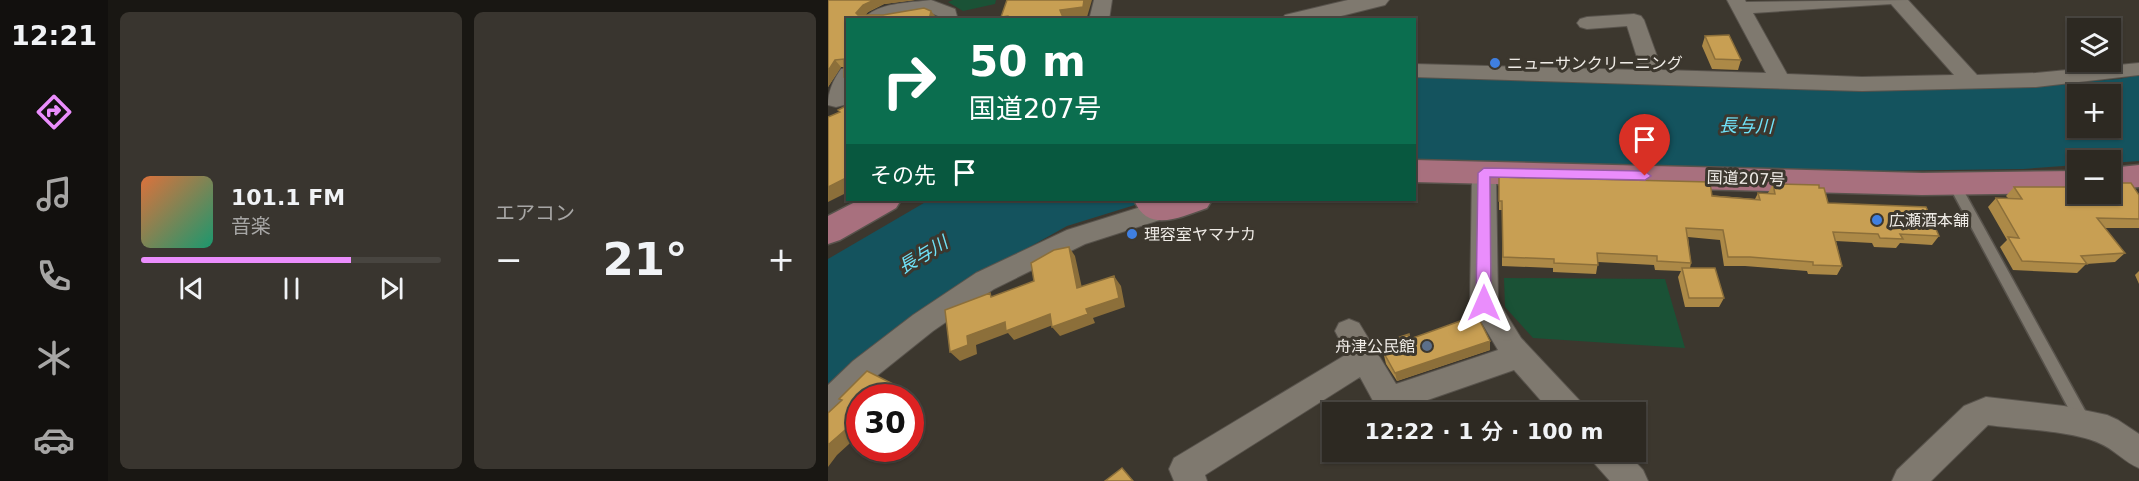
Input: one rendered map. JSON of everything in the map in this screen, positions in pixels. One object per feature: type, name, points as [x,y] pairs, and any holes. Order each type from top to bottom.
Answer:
[{"type":"highway","name":"国道207号","points":[[1416,171],[1954,184],[2067,182]]},
{"type":"highway","points":[[2121,178],[2139,176]]},
{"type":"highway","points":[[828,231],[883,201]]},
{"type":"highway","points":[[1154,205],[1188,201]]},
{"type":"street","points":[[1099,18],[1103,0]]},
{"type":"street","points":[[1301,18],[1377,0]]},
{"type":"street","points":[[1780,80],[1739,4],[1884,0]]},
{"type":"street","points":[[1898,0],[1972,82]]},
{"type":"street","points":[[876,18],[889,12],[931,6],[948,13],[948,18]]},
{"type":"street","points":[[1587,23],[1634,20],[1654,76]]},
{"type":"street","points":[[1416,70],[1862,84],[2036,80],[2139,69]]},
{"type":"street","points":[[837,104],[846,79]]},
{"type":"street","points":[[1484,173],[1484,303],[1511,347],[1561,402]]},
{"type":"street","points":[[828,405],[863,370],[923,323],[985,281],[1076,237],[1154,205]]},
{"type":"street","points":[[1349,331],[1389,400],[1519,356]]},
{"type":"street","points":[[1191,481],[1185,469],[1365,359]]},
{"type":"street","points":[[1908,481],[1975,416],[1986,411],[2064,420],[2107,430],[2139,453]]},
{"type":"street","points":[[1614,462],[1632,481]]},
{"type":"lane","points":[[1954,184],[2085,424]]},
{"type":"green space","points":[[996,0],[995,4],[963,11],[948,2]]},
{"type":"green space","points":[[1504,278],[1665,279],[1685,348],[1533,338],[1505,307]]},
{"type":"water","name":"長与川","points":[[2139,75],[2139,161],[2121,162],[2121,150],[2067,150],[2067,166],[2023,169],[1870,171],[1416,163],[1416,76],[1877,90],[2047,85],[2119,79]]},
{"type":"water","name":"長与川","points":[[927,201],[1148,201],[1067,226],[979,275],[828,392],[828,259]]},
{"type":"building","points":[[828,0],[874,0],[863,5],[856,13],[858,15],[883,15],[924,8],[931,11],[929,18],[846,18],[846,77],[844,77],[844,59],[835,60],[828,71]]},
{"type":"building","points":[[1007,0],[1084,0],[1083,7],[1060,10],[1063,18],[1001,17]]},
{"type":"building","points":[[1729,35],[1741,60],[1715,59],[1705,36]]},
{"type":"building","points":[[846,106],[846,178],[828,187],[828,117],[840,112],[838,110]]},
{"type":"building","points":[[1499,177],[1710,182],[1712,196],[1760,200],[1758,193],[1775,194],[1773,184],[1819,185],[1819,188],[1824,188],[1828,203],[1926,207],[1939,236],[1900,234],[1903,239],[1880,238],[1878,234],[1833,232],[1842,266],[1728,257],[1723,230],[1686,228],[1691,263],[1657,261],[1657,256],[1597,253],[1598,265],[1554,263],[1554,259],[1503,257]]},
{"type":"building","points":[[2121,183],[2131,183],[2139,195],[2139,219],[2097,218],[2125,253],[2081,256],[2087,264],[2022,261],[2008,237],[2019,238],[1996,198],[2022,199],[2014,187],[2067,187],[2067,204],[2121,204]]},
{"type":"building","points":[[1069,247],[1077,288],[1114,276],[1119,298],[1086,309],[1088,314],[1052,327],[1050,314],[1006,331],[1005,322],[967,336],[968,345],[950,352],[945,310],[990,293],[991,297],[1034,281],[1031,263],[1054,250]]},
{"type":"building","points":[[1682,268],[1715,268],[1724,298],[1689,298]]},
{"type":"building","points":[[1477,315],[1490,341],[1395,373],[1381,343],[1409,334],[1410,339]]},
{"type":"building","points":[[867,371],[893,384],[854,384]]},
{"type":"building","points":[[846,392],[846,429],[828,445],[828,413],[842,400],[839,399]]},
{"type":"building","points":[[1122,468],[1133,481],[1105,481]]},
{"type":"place","name":"ニューサンクリーニング","points":[[1495,63]]},
{"type":"place","name":"広瀬酒本舗","points":[[1877,220]]},
{"type":"place","name":"理容室ヤマナカ","points":[[1132,234]]},
{"type":"place","name":"舟津公民館","points":[[1427,346]]},
{"type":"route","points":[[1484,303],[1484,173],[1645,176]]}]
